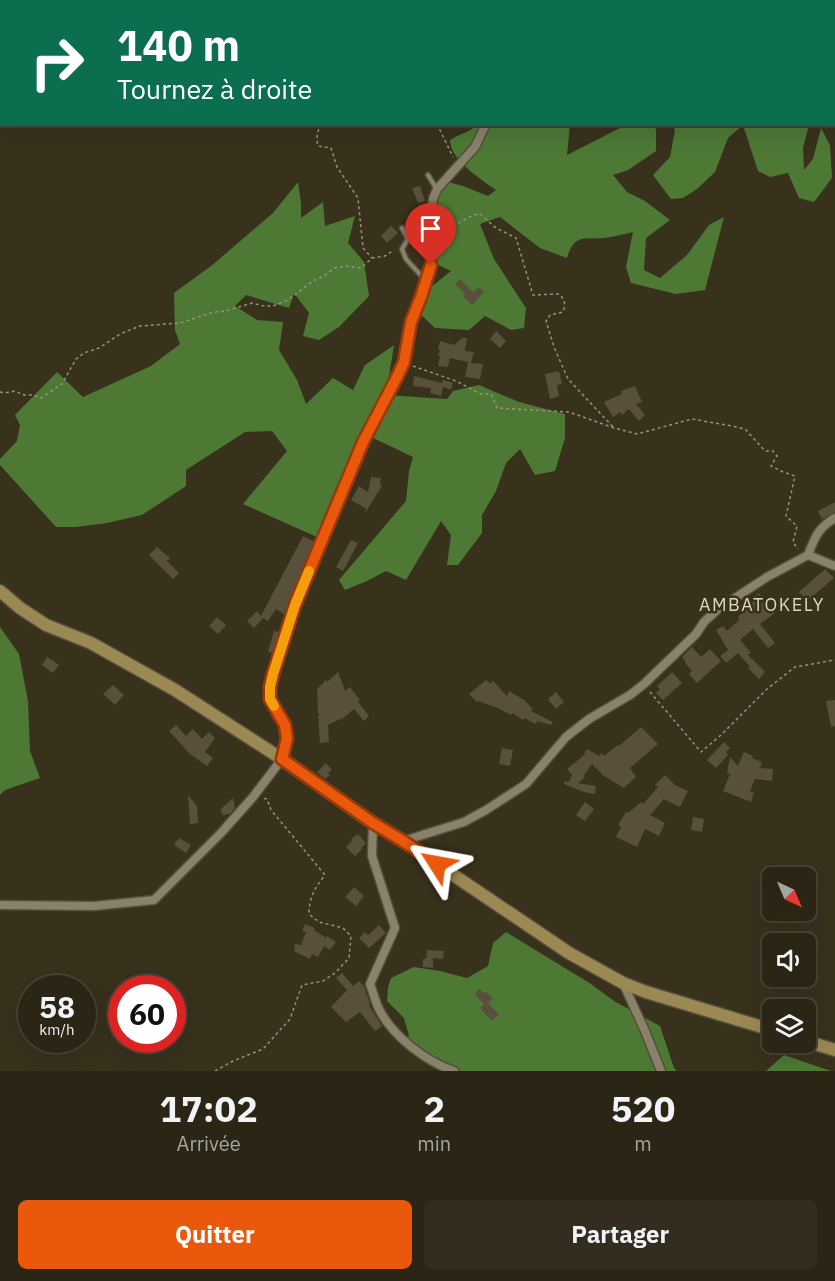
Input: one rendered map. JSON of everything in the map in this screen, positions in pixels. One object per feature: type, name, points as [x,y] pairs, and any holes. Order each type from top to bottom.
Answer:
[{"type":"main road","points":[[0,591],[46,625],[91,643],[176,690],[569,953],[623,983],[762,1027]]},
{"type":"main road","points":[[816,1044],[835,1050]]},
{"type":"street","points":[[0,905],[94,906],[154,900],[221,833],[282,759],[287,739],[285,725],[270,699],[270,687],[295,605],[363,442],[404,362],[411,322],[431,265],[429,229],[436,189],[475,147],[485,126]]},
{"type":"street","points":[[403,841],[464,822],[505,799],[526,784],[566,737],[589,719],[644,684],[696,634],[704,622],[718,609],[767,577],[808,555],[816,536],[825,524],[835,518]]},
{"type":"street","points":[[808,555],[835,566]]},
{"type":"street","points":[[373,823],[372,856],[395,928],[370,984],[379,1009],[398,1036],[437,1065],[454,1071]]},
{"type":"street","points":[[623,983],[661,1071]]},
{"type":"lane","points":[[428,175],[436,189]]},
{"type":"lane","points":[[402,228],[408,239],[402,249],[406,259],[426,282]]},
{"type":"path","points":[[321,126],[316,140],[318,146],[331,148],[337,167],[358,198],[363,248],[372,258]]},
{"type":"path","points":[[438,126],[457,166]]},
{"type":"path","points":[[433,199],[451,223],[457,224],[473,215],[480,214],[496,228],[516,238],[533,295],[559,294],[564,299],[565,306],[562,312],[550,315],[546,321],[568,379],[614,428]]},
{"type":"path","points":[[0,392],[15,391],[41,398],[62,384],[76,359],[120,334],[140,326],[191,321],[252,303],[273,306],[288,300],[313,280],[324,276],[334,268],[345,266],[361,268],[372,258],[385,256],[399,246],[407,236]]},
{"type":"path","points":[[404,362],[456,381],[481,394],[491,394],[497,408],[569,412],[637,434],[692,419],[745,429],[765,451],[773,451],[777,456],[771,466],[795,476],[786,516],[796,526],[793,542],[799,551],[808,555]]},
{"type":"path","points":[[644,684],[701,752],[795,667],[835,660]]},
{"type":"path","points":[[215,1071],[263,1049],[290,1020],[302,985],[323,981],[335,973],[349,958],[351,936],[343,928],[319,922],[309,914],[315,888],[325,875],[271,810],[267,799],[253,797]]},
{"type":"green space","points":[[475,126],[570,126],[567,155],[624,126],[653,126],[656,129],[656,151],[628,170],[613,175],[627,192],[645,201],[670,220],[646,238],[644,270],[660,278],[687,255],[709,225],[724,217],[705,290],[676,294],[631,283],[626,267],[633,232],[607,238],[580,239],[573,245],[567,258],[540,248],[500,217],[480,224],[494,259],[526,308],[524,328],[511,330],[485,316],[469,330],[435,328],[421,315],[426,291],[451,271],[436,264],[429,245],[435,222],[437,198],[448,182],[488,196],[496,190],[468,169],[451,147],[450,140]]},
{"type":"green space","points":[[673,126],[742,126],[728,138],[715,172],[697,189],[683,198],[671,199],[653,175],[670,157],[675,130]]},
{"type":"green space","points":[[743,126],[809,126],[803,148],[804,170],[813,159],[821,128],[830,145],[832,178],[814,202],[799,198],[788,173],[770,177],[758,171]]},
{"type":"green space","points":[[298,182],[301,218],[323,202],[325,226],[355,216],[348,243],[364,262],[369,296],[339,327],[319,340],[303,336],[309,313],[294,293],[289,308],[246,295],[235,306],[257,320],[283,322],[279,350],[297,380],[306,404],[333,378],[353,390],[365,365],[394,345],[386,395],[447,399],[453,391],[479,385],[519,402],[565,414],[565,438],[555,471],[535,475],[520,449],[506,463],[496,491],[482,515],[482,533],[458,565],[447,565],[451,535],[441,521],[406,580],[386,571],[345,590],[339,580],[406,501],[413,457],[365,434],[317,537],[243,504],[287,451],[272,431],[245,432],[186,470],[186,486],[142,515],[107,523],[56,527],[0,465],[0,459],[17,441],[20,425],[15,415],[57,372],[83,397],[151,366],[180,344],[175,330],[174,293],[211,266],[273,213]]},
{"type":"green space","points":[[0,627],[19,654],[28,701],[30,751],[40,778],[5,790],[0,795]]},
{"type":"green space","points":[[506,932],[591,984],[614,1001],[660,1026],[677,1071],[446,1071],[402,1042],[409,1036],[404,1018],[387,1001],[391,978],[414,967],[467,978],[488,966],[493,943]]},
{"type":"green space","points":[[784,1055],[831,1071],[766,1071]]},
{"type":"building","points":[[420,186],[425,201],[418,203],[412,188]]},
{"type":"building","points":[[417,214],[423,226],[423,232],[413,238],[406,227],[413,222],[410,218]]},
{"type":"building","points":[[391,226],[398,233],[387,243],[381,236]]},
{"type":"building","points":[[460,279],[473,292],[479,287],[484,292],[472,305],[455,284]]},
{"type":"building","points":[[496,331],[506,341],[500,348],[490,339]]},
{"type":"building","points":[[462,338],[467,338],[465,351],[474,352],[471,363],[483,364],[480,379],[465,377],[468,362],[450,358],[448,367],[438,366],[440,341],[454,345]]},
{"type":"building","points":[[559,371],[562,384],[557,385],[559,396],[550,399],[545,374]]},
{"type":"building","points":[[414,376],[442,383],[443,380],[453,383],[451,390],[443,387],[441,396],[430,393],[431,388],[413,386]]},
{"type":"building","points":[[635,386],[642,402],[636,404],[645,415],[639,421],[629,409],[622,415],[620,412],[613,417],[604,402],[622,394],[621,391]]},
{"type":"building","points":[[371,477],[381,478],[382,486],[365,513],[366,507],[351,500],[359,486],[368,492]]},
{"type":"building","points":[[835,502],[835,512],[822,519],[818,511]]},
{"type":"building","points":[[303,536],[315,542],[285,615],[276,609],[268,621],[263,618],[254,628],[247,621],[257,611],[261,616]]},
{"type":"building","points":[[351,540],[358,543],[343,571],[336,567]]},
{"type":"building","points":[[157,547],[170,558],[167,561],[179,573],[173,579],[149,555]]},
{"type":"building","points":[[825,569],[834,578],[807,601],[799,592]]},
{"type":"building","points":[[759,593],[775,613],[760,624],[775,643],[768,648],[753,629],[740,640],[751,653],[748,655],[765,672],[759,679],[738,653],[726,663],[720,656],[728,650],[716,630],[723,626],[727,631],[750,606],[747,601]]},
{"type":"building","points":[[217,617],[226,625],[218,634],[209,626]]},
{"type":"building","points":[[274,631],[280,632],[273,653],[268,652]]},
{"type":"building","points":[[692,647],[701,657],[710,649],[721,661],[697,683],[689,674],[692,671],[682,657]]},
{"type":"building","points":[[47,657],[59,665],[53,673],[42,665]]},
{"type":"building","points":[[338,672],[345,691],[350,687],[369,716],[364,721],[354,709],[341,720],[328,725],[329,742],[320,743],[317,689]]},
{"type":"building","points":[[672,672],[682,683],[663,700],[656,693],[660,689],[657,686]]},
{"type":"building","points":[[486,680],[490,684],[493,681],[507,696],[509,691],[524,700],[533,709],[531,711],[553,722],[551,725],[537,721],[536,724],[512,713],[511,715],[498,708],[477,702],[469,694]]},
{"type":"building","points":[[113,685],[124,695],[115,705],[103,694]]},
{"type":"building","points":[[556,692],[564,702],[556,709],[548,699]]},
{"type":"building","points":[[835,700],[835,726],[831,727],[826,701]]},
{"type":"building","points":[[176,725],[186,736],[193,729],[202,739],[209,732],[215,738],[205,752],[213,758],[207,766],[189,753],[169,731]]},
{"type":"building","points":[[641,727],[658,744],[630,768],[636,777],[624,788],[604,776],[592,764],[584,775],[585,777],[578,783],[596,786],[595,794],[564,784],[565,781],[569,782],[572,775],[567,769],[583,756],[587,749],[599,756],[602,753],[604,756]]},
{"type":"building","points":[[724,742],[730,748],[726,752],[728,755],[716,768],[707,760]]},
{"type":"building","points":[[502,748],[513,750],[510,766],[499,764]]},
{"type":"building","points":[[744,752],[762,762],[760,768],[773,769],[772,781],[755,779],[750,791],[754,793],[751,802],[723,791],[730,774],[727,773],[730,757],[738,766]]},
{"type":"building","points":[[326,763],[332,770],[325,779],[317,772]]},
{"type":"building","points":[[665,775],[675,785],[688,791],[680,807],[664,799],[650,815],[665,823],[659,836],[645,829],[637,847],[616,837],[621,827],[618,825],[626,812],[628,813],[641,802],[643,804],[658,787],[655,785]]},
{"type":"building","points":[[188,795],[197,806],[198,823],[190,824]]},
{"type":"building","points":[[233,798],[235,808],[230,814],[222,815],[221,809]]},
{"type":"building","points":[[585,802],[594,809],[585,821],[576,815]]},
{"type":"building","points":[[693,817],[704,819],[702,832],[691,830]]},
{"type":"building","points":[[358,834],[366,843],[355,856],[346,847]]},
{"type":"building","points":[[179,838],[191,845],[186,853],[174,845]]},
{"type":"building","points":[[354,887],[364,896],[356,906],[345,897]]},
{"type":"building","points":[[305,924],[336,942],[330,950],[324,946],[318,957],[312,954],[310,959],[294,951],[295,944],[301,945],[306,932],[302,931]]},
{"type":"building","points":[[379,925],[386,933],[369,948],[359,938],[365,932],[368,935]]},
{"type":"building","points":[[427,950],[444,951],[443,959],[433,958],[433,968],[423,967],[423,959],[426,959]]},
{"type":"building","points":[[342,973],[353,986],[359,981],[364,986],[369,1005],[382,1026],[375,1031],[360,1012],[346,1022],[331,1007],[347,990],[336,978]]},
{"type":"building","points":[[479,989],[493,998],[488,1003],[499,1014],[492,1021],[480,1008],[484,1004],[475,995]]},
{"type":"slow traffic","points":[[274,706],[270,699],[273,674],[295,605],[309,571]]},
{"type":"district","name":"AMBATOKELY","points":[[762,605]]},
{"type":"route","points":[[431,265],[411,322],[404,362],[363,442],[295,605],[273,674],[270,699],[285,725],[287,739],[282,759],[373,823],[437,864]]}]
